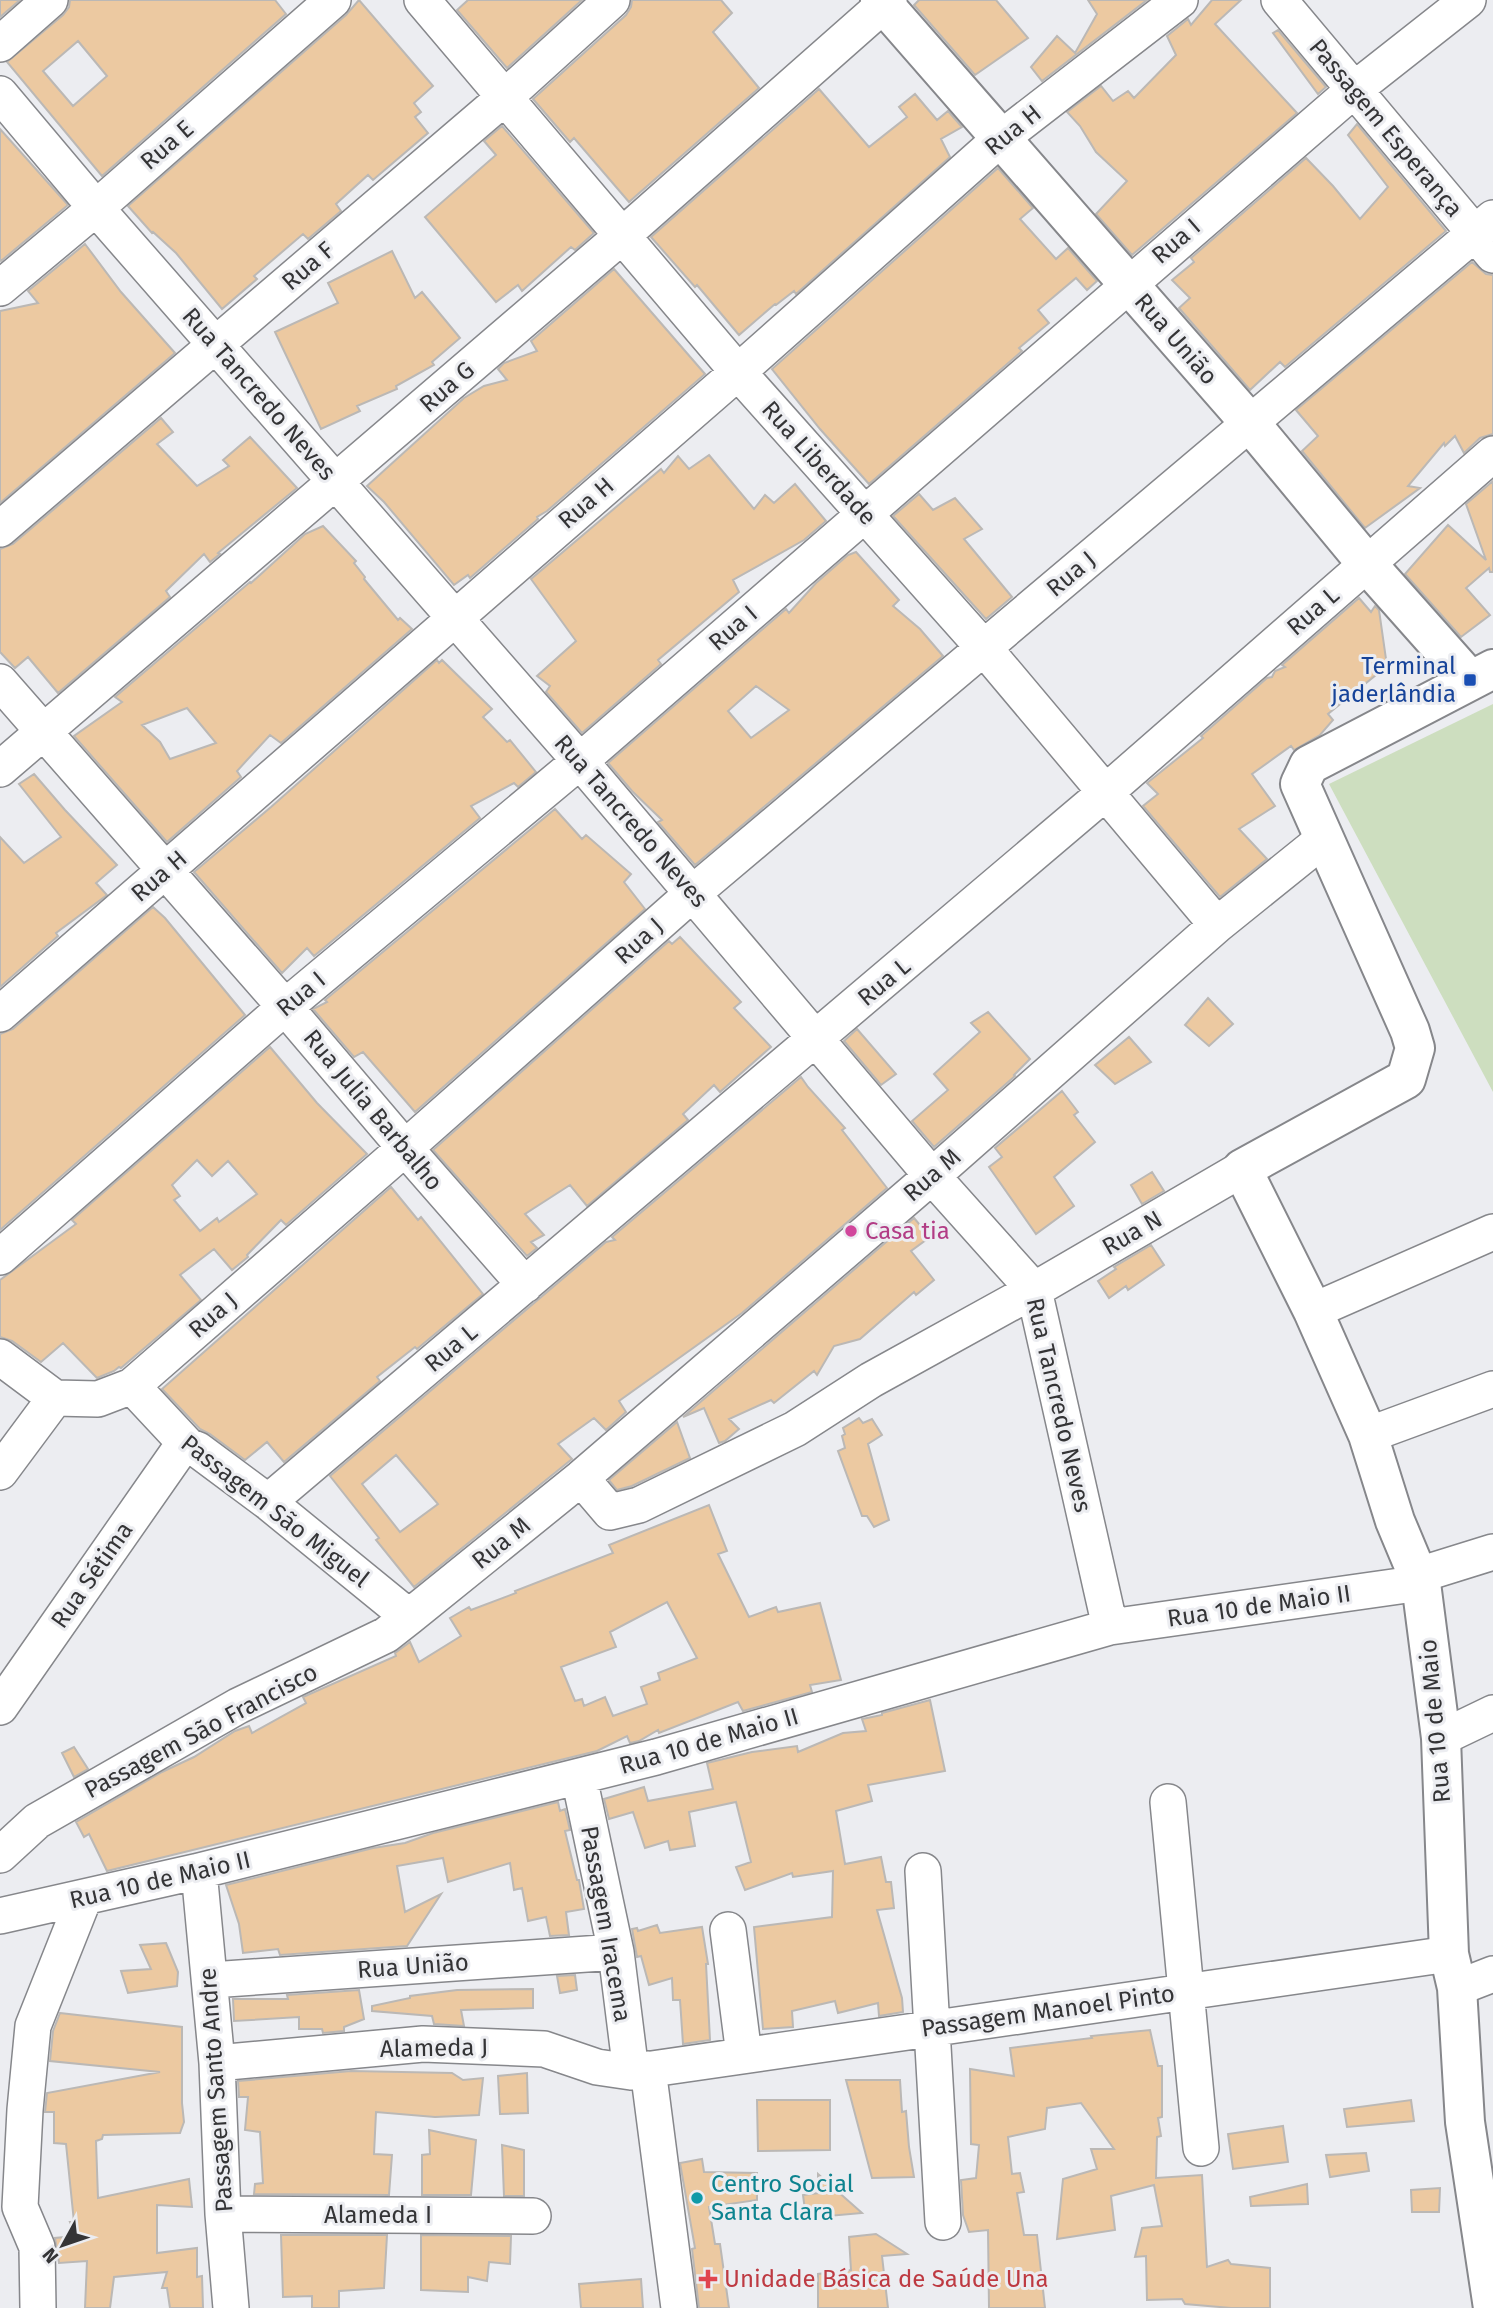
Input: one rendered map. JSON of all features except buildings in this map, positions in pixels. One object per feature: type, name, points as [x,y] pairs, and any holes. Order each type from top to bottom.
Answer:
[{"type":"main road","name":"Rua União","points":[[884,1],[1000,139],[1250,423],[1367,564],[1482,675]]},
{"type":"main road","name":"Rua N","points":[[1242,1169],[1406,1079],[1415,1048],[1410,1031],[1300,780],[1309,765],[1482,675]]},
{"type":"main road","name":"Rua 10 de Maio","points":[[1242,1169],[1313,1311],[1368,1435],[1395,1521],[1420,1579],[1441,1738],[1453,1971],[1465,2122],[1493,2308]]},
{"type":"street","points":[[0,44],[51,0]]},
{"type":"street","name":"Rua E","points":[[0,288],[96,208],[333,0]]},
{"type":"street","name":"Rua Liberdade","points":[[422,0],[738,372],[984,648],[1217,925]]},
{"type":"street","name":"Rua F","points":[[0,529],[505,97],[612,0]]},
{"type":"street","name":"Rua H","points":[[0,1014],[738,372],[1000,139],[1180,0]]},
{"type":"street","name":"Passagem Esperança","points":[[1279,0],[1354,89],[1487,236]]},
{"type":"street","name":"Rua I","points":[[0,1257],[285,1007],[580,761],[1354,89],[1468,0]]},
{"type":"street","name":"Rua G","points":[[0,769],[623,235],[884,1]]},
{"type":"street","name":"Rua Tancredo Neves","points":[[0,94],[335,483],[580,761],[932,1176],[1034,1290],[1110,1627]]},
{"type":"street","points":[[1250,423],[1487,236]]},
{"type":"street","name":"Rua J","points":[[132,1386],[405,1149],[693,893],[1250,423]]},
{"type":"street","name":"Rua L","points":[[268,1502],[1107,792],[1493,454]]},
{"type":"street","name":"Rua Julia Barbalho","points":[[0,682],[525,1285]]},
{"type":"street","name":"Rua M","points":[[409,1617],[581,1478],[932,1176],[1217,925],[1325,838]]},
{"type":"street","name":"Rua N","points":[[581,1478],[610,1512],[639,1505],[795,1429],[871,1380],[1034,1290],[1242,1169]]},
{"type":"street","points":[[1313,1311],[1493,1232]]},
{"type":"street","points":[[0,1357],[55,1398],[98,1399],[132,1386]]},
{"type":"street","name":"Passagem São Miguel","points":[[132,1386],[188,1446],[198,1450],[268,1502],[409,1617]]},
{"type":"street","points":[[1368,1435],[1493,1389]]},
{"type":"street","points":[[0,1472],[55,1398]]},
{"type":"street","name":"Rua Sétima","points":[[0,1707],[178,1452],[188,1446]]},
{"type":"street","name":"Rua 10 de Maio II","points":[[0,1916],[199,1871],[656,1757],[1110,1627],[1420,1579],[1493,1552]]},
{"type":"street","name":"Passagem São Francisco","points":[[0,1855],[37,1821],[49,1814],[238,1706],[386,1635],[409,1617]]},
{"type":"street","points":[[1441,1738],[1493,1713]]},
{"type":"street","name":"Passagem Iracema","points":[[579,1777],[639,2070],[679,2308]]},
{"type":"street","points":[[1168,1802],[1201,2148]]},
{"type":"street","name":"Passagem Santo Andre","points":[[199,1871],[211,1980],[223,2214],[231,2308]]},
{"type":"street","points":[[923,1871],[943,2222]]},
{"type":"street","points":[[38,2308],[37,2248],[20,2207],[33,2026],[84,1898]]},
{"type":"street","points":[[728,1930],[744,2055]]},
{"type":"street","name":"Rua União","points":[[211,1980],[616,1952]]},
{"type":"street","name":"Passagem Manoel Pinto","points":[[639,2070],[1185,1991],[1453,1971],[1493,1975]]},
{"type":"street","name":"Alameda J","points":[[217,2063],[423,2044],[544,2049],[597,2067],[639,2070]]},
{"type":"street","name":"Alameda I","points":[[223,2214],[533,2216]]},
{"type":"green space","points":[[1493,704],[1493,1092],[1329,784]]},
{"type":"place","name":"Terminal jaderlândia","points":[[1470,680]]},
{"type":"place","name":"Casa tia","points":[[851,1231]]},
{"type":"place","name":"Centro Social Santa Clara","points":[[697,2198]]},
{"type":"place","name":"Unidade Básica de Saúde Una","points":[[708,2279]]}]
